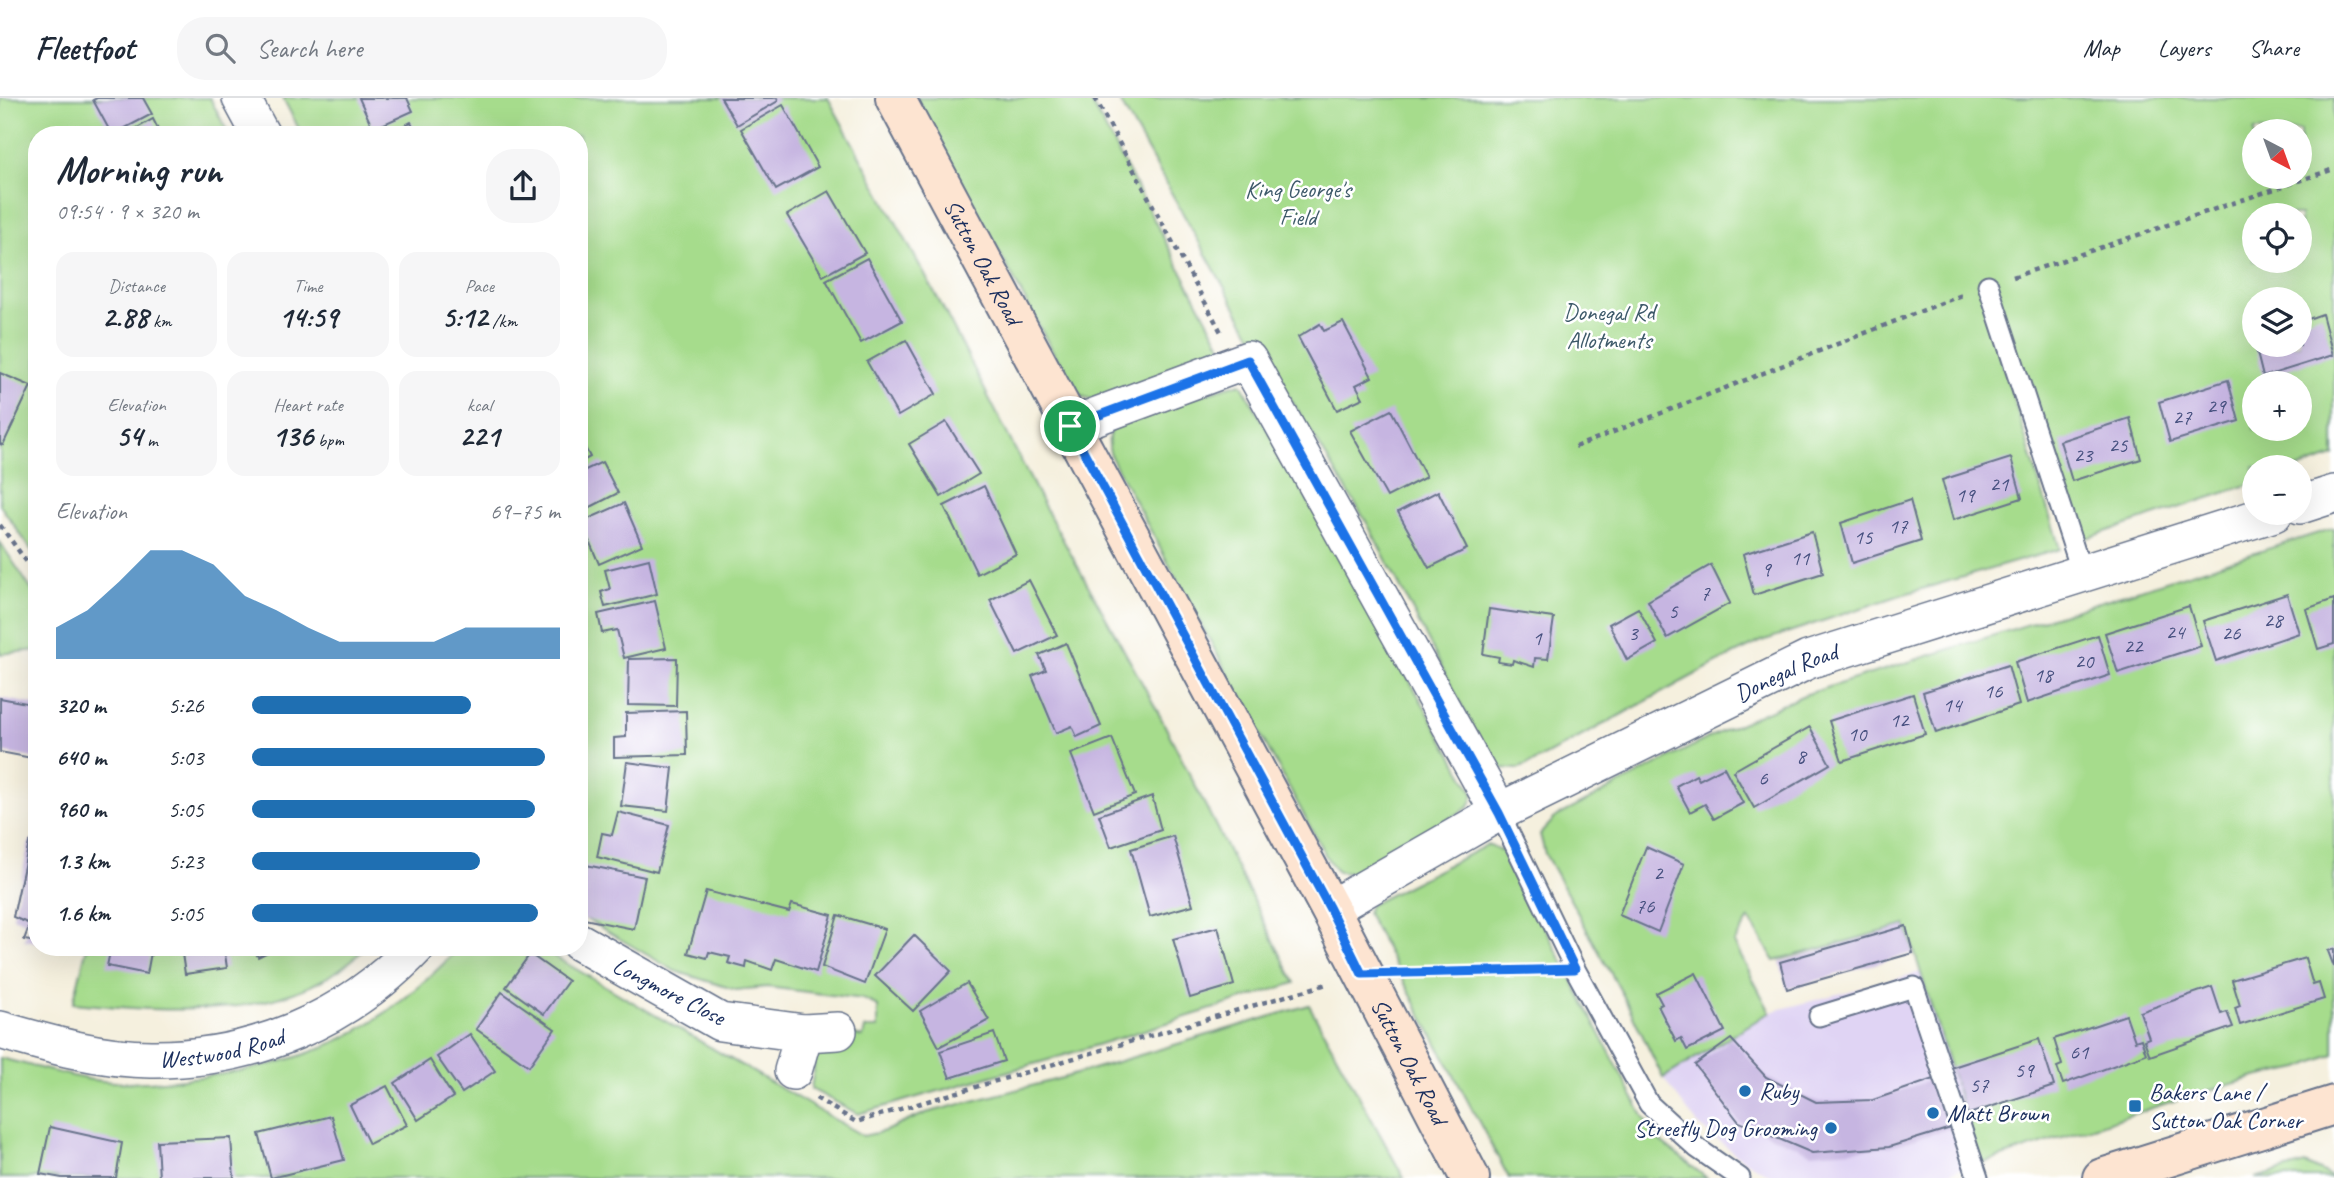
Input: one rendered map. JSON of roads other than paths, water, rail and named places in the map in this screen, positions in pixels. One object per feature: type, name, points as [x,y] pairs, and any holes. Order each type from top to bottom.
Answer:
[{"type":"main road","name":"Sutton Oak Road","points":[[895,98],[1330,909],[1470,1178]]},
{"type":"main road","points":[[2102,1178],[2334,1105]]},
{"type":"street","points":[[241,98],[256,126]]},
{"type":"street","points":[[1070,426],[1248,360],[1499,813]]},
{"type":"street","points":[[2312,501],[2334,494]]},
{"type":"street","name":"Donegal Road","points":[[1330,909],[1499,813],[1808,660],[2242,523]]},
{"type":"street","name":"Longmore Close","points":[[588,947],[720,1022],[821,1032],[804,1084]]},
{"type":"street","name":"Westwood Road","points":[[0,1030],[54,1046],[150,1059],[237,1053],[328,1018],[391,973],[407,956]]},
{"type":"lane","points":[[1988,285],[2082,573]]},
{"type":"lane","points":[[1499,813],[1575,969],[1649,1104],[1697,1149],[1740,1178]]},
{"type":"lane","points":[[1818,1016],[1914,987],[1978,1178]]},
{"type":"place","name":"Ruby","points":[[1745,1091]]},
{"type":"place","name":"Bakers Lane / Sutton Oak Corner","points":[[2135,1106]]},
{"type":"place","name":"Matt Brown","points":[[1933,1113]]},
{"type":"place","name":"Streetly Dog Grooming","points":[[1831,1128]]},
{"type":"park label","name":"King George's Field","points":[[1298,203]]},
{"type":"park label","name":"Donegal Rd Allotments","points":[[1609,326]]}]
